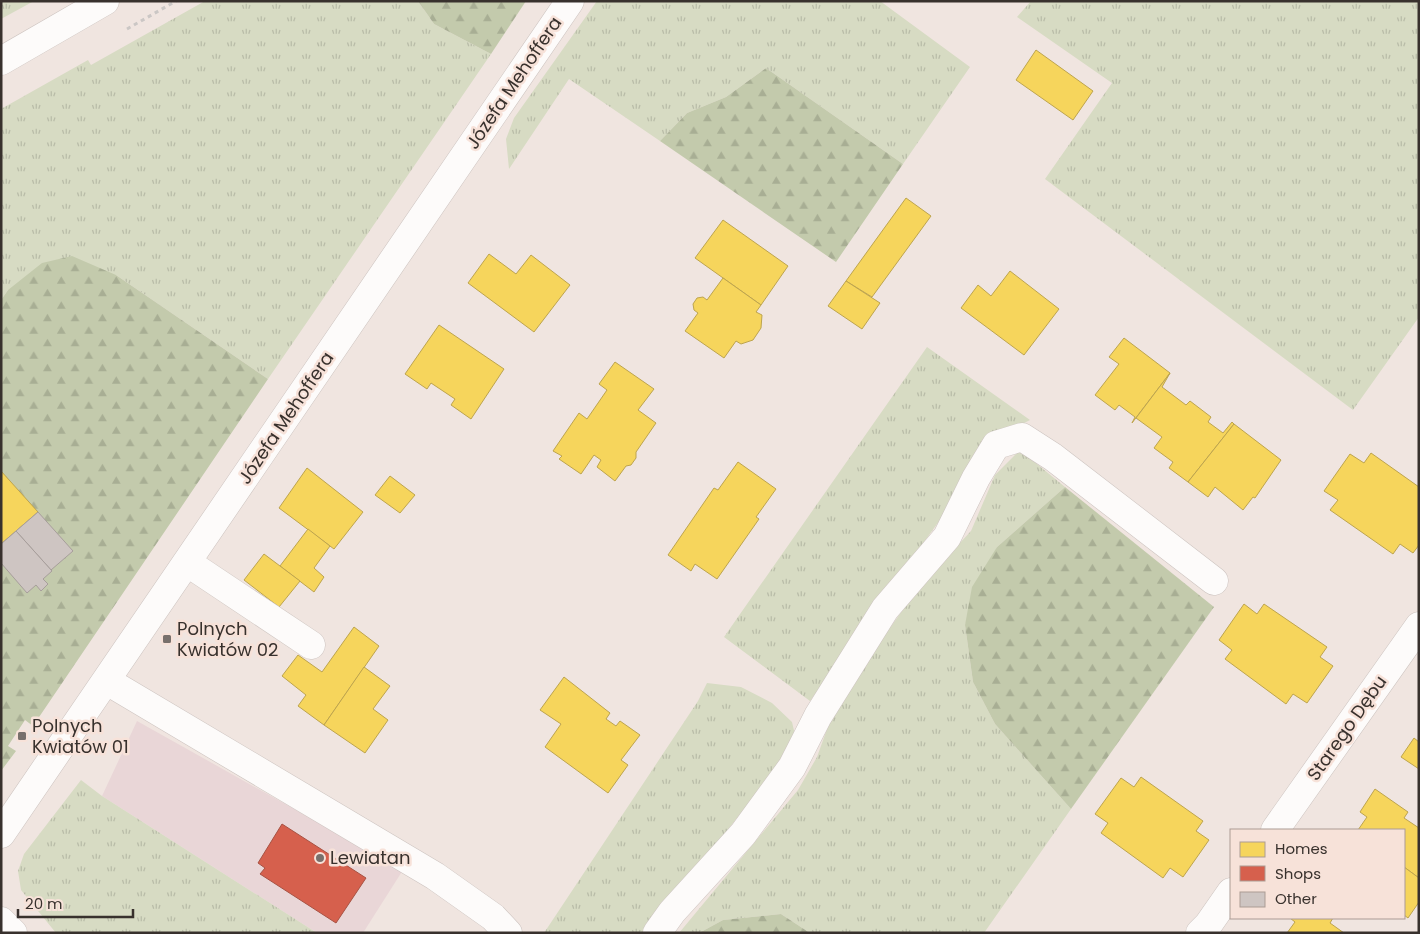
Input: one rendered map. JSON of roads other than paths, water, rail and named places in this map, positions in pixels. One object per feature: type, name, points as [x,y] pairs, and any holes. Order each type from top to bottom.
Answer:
[{"type":"street","points":[[1,61],[105,1]]},
{"type":"street","name":"Józefa Mehoffera","points":[[1,834],[188,563],[570,1]]},
{"type":"street","points":[[657,933],[672,912],[743,834],[792,767],[818,716],[885,609],[947,537],[976,478],[996,445],[1022,437],[1053,457],[1214,581]]},
{"type":"street","points":[[188,563],[311,645]]},
{"type":"street","name":"Starego Dębu","points":[[1276,829],[1419,626]]},
{"type":"street","points":[[107,681],[435,876],[493,917],[508,933]]},
{"type":"street","points":[[1200,933],[1208,925],[1230,893]]},
{"type":"street","points":[[1,922],[12,933]]},
{"type":"place","name":"Polnych Kwiatów 02","points":[[167,639]]},
{"type":"place","name":"Polnych Kwiatów 01","points":[[22,736]]},
{"type":"place","name":"Lewiatan","points":[[320,858]]}]
